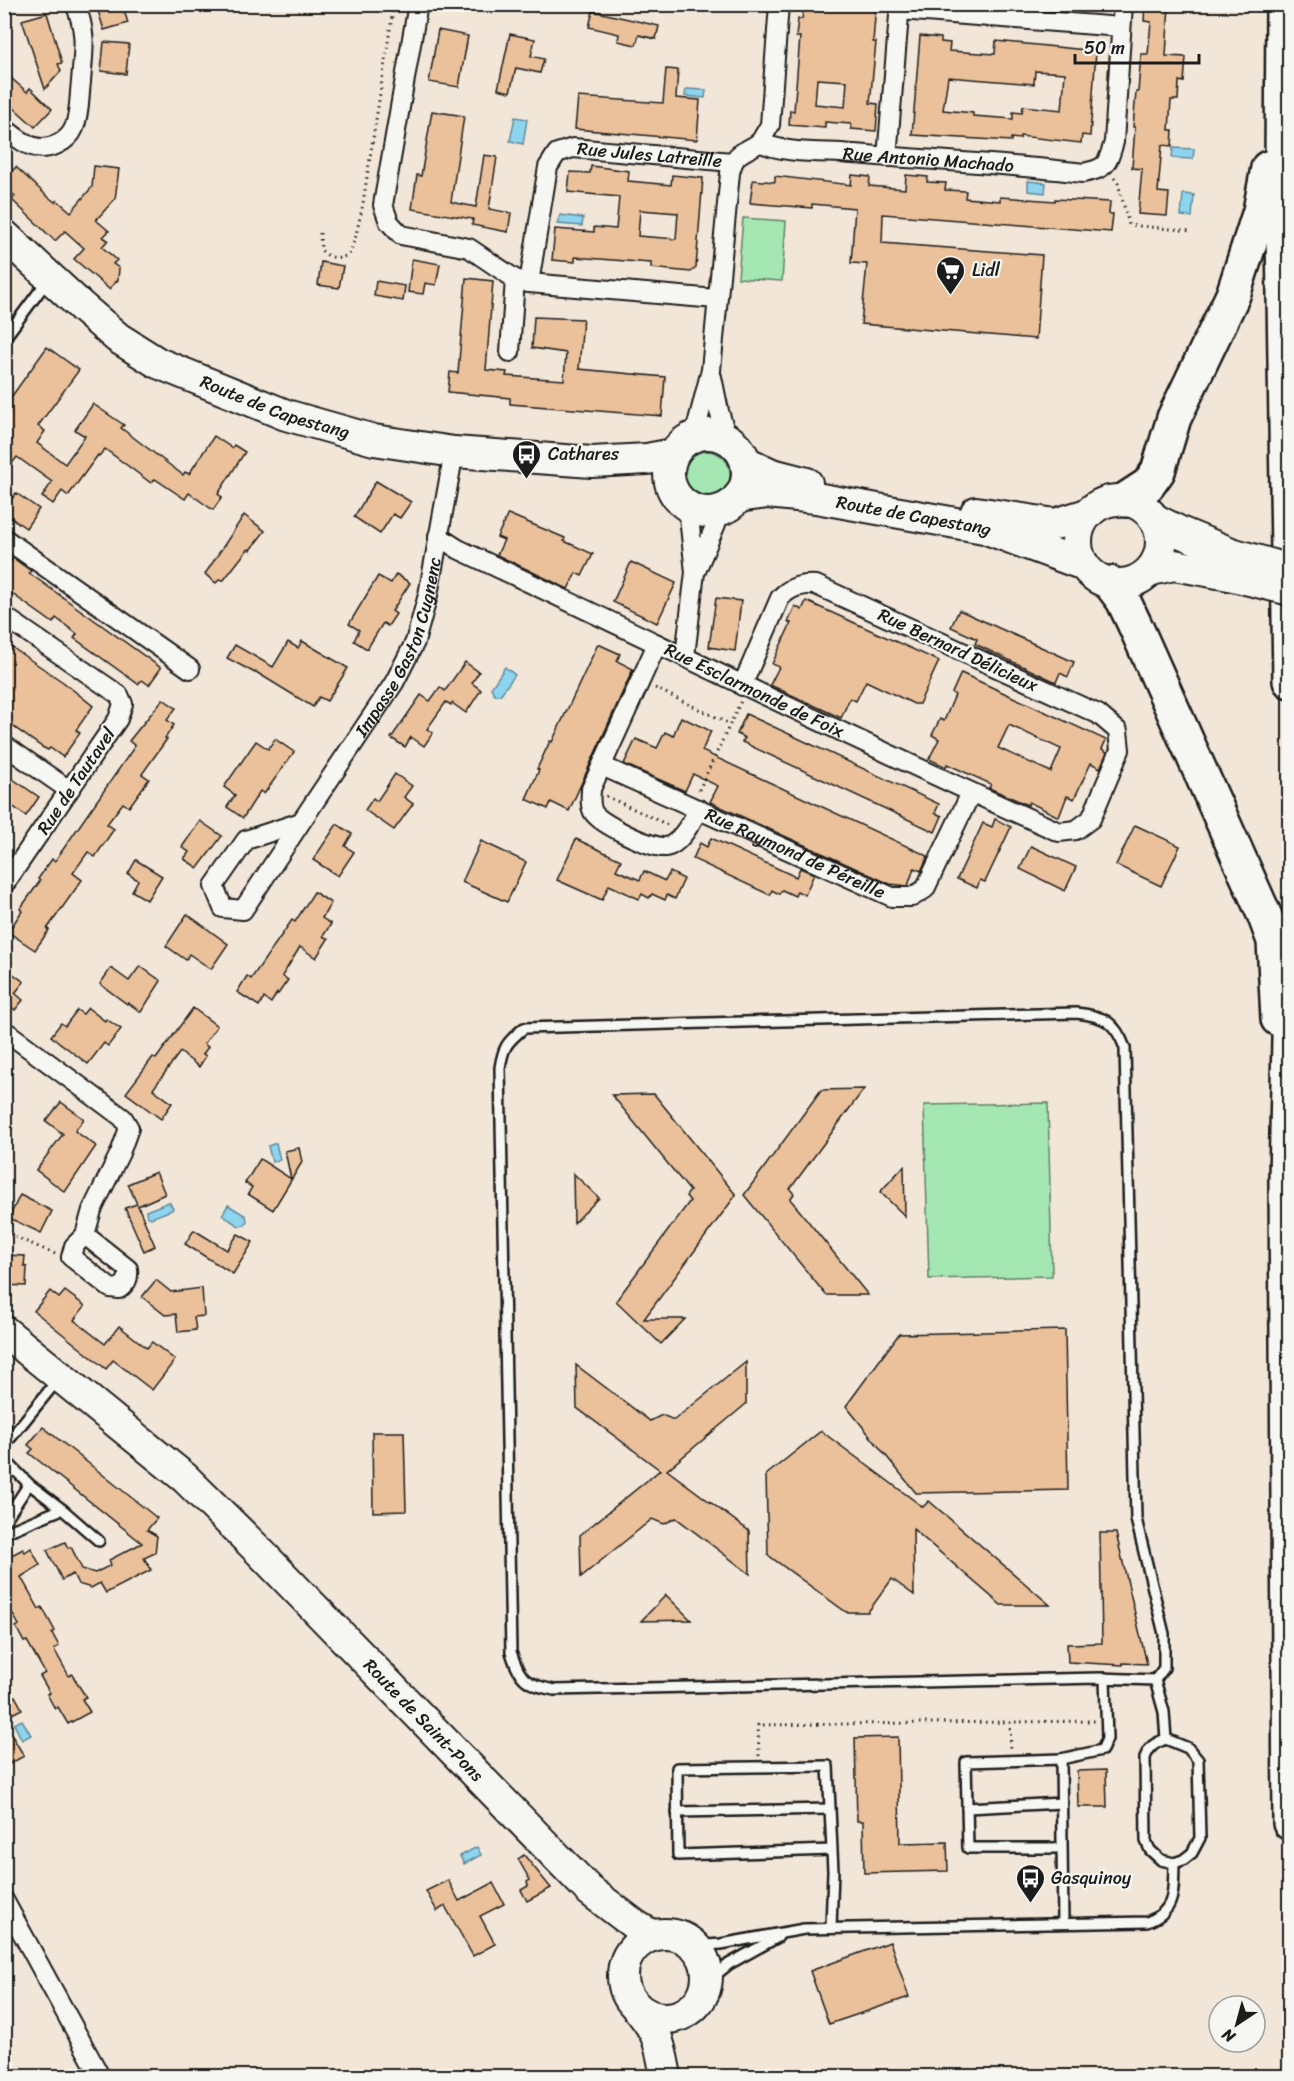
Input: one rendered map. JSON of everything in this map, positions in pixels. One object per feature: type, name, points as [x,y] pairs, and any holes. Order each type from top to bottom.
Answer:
[{"type":"highway","points":[[1125,500],[1148,485],[1158,471],[1174,418],[1233,295],[1260,210],[1268,165],[1283,4]]},
{"type":"highway","points":[[1283,4],[1282,168],[1290,681]]},
{"type":"highway","points":[[1097,574],[1123,600],[1264,914],[1274,942],[1287,1180]]},
{"type":"highway","points":[[1290,992],[1287,1180],[1290,1823]]},
{"type":"main road","name":"Route de Capestang","points":[[4,235],[118,338],[158,363],[286,415],[374,440],[454,452],[592,462],[647,459],[673,454]]},
{"type":"main road","points":[[712,433],[727,438],[739,448],[746,462],[747,478],[742,493],[728,504],[703,513],[682,503],[669,484],[668,468],[673,454],[683,442],[697,435],[712,433]]},
{"type":"main road","name":"Route de Capestang","points":[[592,462],[643,479],[660,487],[682,503]]},
{"type":"main road","name":"Route de Capestang","points":[[746,462],[787,479],[974,512],[1055,524],[1088,514]]},
{"type":"main road","name":"Route de Capestang","points":[[728,504],[768,493],[816,498],[984,528],[1097,574]]},
{"type":"main road","points":[[1151,570],[1162,545],[1155,519],[1147,510],[1125,500],[1112,500],[1098,505],[1088,514],[1080,526],[1077,539],[1078,553],[1097,574],[1121,584],[1132,582],[1151,570],[1174,565],[1230,564],[1290,570]]},
{"type":"main road","points":[[1155,519],[1182,533],[1230,564],[1290,590]]},
{"type":"main road","name":"Route de Saint-Pons","points":[[4,1331],[52,1379],[259,1551]]},
{"type":"main road","name":"Route de Saint-Pons","points":[[4,1347],[130,1432],[185,1478],[259,1551],[588,1890],[653,1936]]},
{"type":"main road","name":"Route de Saint-Pons","points":[[588,1890],[612,1930],[626,1963]]},
{"type":"main road","points":[[666,2076],[658,2036],[633,2003],[624,1984],[626,1963],[636,1946],[660,1934],[675,1936],[694,1946],[705,1962],[707,1982],[700,1998],[688,2011],[682,2026],[680,2043],[683,2076]]},
{"type":"main road","points":[[633,2003],[649,2014],[659,2017],[679,2015],[688,2011]]},
{"type":"street","points":[[4,128],[24,143],[38,149],[49,148],[63,142],[73,130],[78,114],[85,35],[75,4]]},
{"type":"street","points":[[418,4],[383,205],[389,222],[401,235],[469,248],[522,281],[716,299]]},
{"type":"street","points":[[697,435],[697,425],[711,370],[716,299],[732,162],[740,152],[760,142],[770,125],[779,4]]},
{"type":"street","points":[[1104,165],[1109,159],[1114,142],[1123,4]]},
{"type":"street","points":[[887,157],[900,7],[1121,27]]},
{"type":"street","name":"Rue Antonio Machado","points":[[760,142],[785,149],[1083,173],[1099,170],[1104,165]]},
{"type":"street","name":"Rue Jules Latreille","points":[[510,352],[522,281],[548,167],[557,153],[573,148],[732,162]]},
{"type":"street","points":[[711,370],[727,438]]},
{"type":"street","name":"Impasse Gaston Cugnenc","points":[[301,822],[246,840],[214,886],[223,908],[243,910],[394,683],[415,642],[428,595],[454,452]]},
{"type":"street","points":[[682,503],[695,572]]},
{"type":"street","points":[[685,656],[695,572],[716,524],[728,504]]},
{"type":"street","name":"Rue Esclarmonde de Foix","points":[[438,536],[458,549],[685,656],[742,686],[971,793],[1059,832],[1076,830]]},
{"type":"street","points":[[4,538],[190,669]]},
{"type":"street","name":"Rue Bernard Délicieux","points":[[742,686],[780,598],[787,590],[802,584],[816,585],[1098,714],[1118,731],[1120,750],[1091,819],[1076,830]]},
{"type":"street","name":"Rue de Tautavel","points":[[4,616],[119,695],[123,704],[118,719],[4,885]]},
{"type":"street","points":[[657,644],[608,769],[591,789],[590,803],[602,822],[653,846],[668,847],[684,832],[695,807]]},
{"type":"street","points":[[4,745],[69,790]]},
{"type":"street","name":"Rue Raymond de Péreille","points":[[608,769],[892,897],[912,897],[925,889],[971,793]]},
{"type":"street","points":[[4,1030],[123,1118],[129,1128],[120,1153],[92,1210],[85,1235],[74,1246],[71,1257],[110,1288],[119,1289],[129,1277],[128,1269],[85,1235]]},
{"type":"street","points":[[4,1900],[99,2076]]},
{"type":"lane","points":[[4,339],[50,277]]},
{"type":"lane","points":[[1076,1013],[1097,1015],[1110,1024],[1119,1033],[1125,1048],[1136,1519],[1164,1634],[1164,1668],[1155,1680],[1105,1678],[554,1690],[528,1684],[518,1672],[511,1652],[500,1068],[502,1052],[509,1040],[524,1028],[1076,1013]]},
{"type":"lane","points":[[4,1446],[52,1379]]},
{"type":"lane","points":[[4,1459],[29,1484],[99,1541]]},
{"type":"lane","points":[[4,1522],[29,1484]]},
{"type":"lane","points":[[4,1533],[62,1509]]},
{"type":"lane","points":[[1062,1848],[968,1848],[966,1762],[1061,1759],[1101,1750],[1107,1739],[1105,1678]]},
{"type":"lane","points":[[1155,1680],[1164,1712],[1166,1739]]},
{"type":"lane","points":[[1166,1739],[1188,1748],[1198,1760],[1200,1838],[1192,1853],[1184,1860],[1174,1863],[1155,1856],[1146,1841],[1145,1758],[1148,1749],[1166,1739]]},
{"type":"lane","points":[[1061,1759],[1063,1923]]},
{"type":"lane","points":[[831,1928],[832,1850],[828,1766],[676,1768],[678,1855],[832,1850]]},
{"type":"lane","points":[[967,1808],[1062,1803]]},
{"type":"lane","points":[[677,1812],[830,1809]]},
{"type":"lane","points":[[694,1946],[831,1928],[1147,1922],[1166,1911],[1171,1903],[1174,1863]]},
{"type":"lane","points":[[707,1982],[729,1964],[785,1933]]},
{"type":"path","points":[[320,233],[321,250],[327,256],[340,258],[349,255],[362,209],[394,4]]},
{"type":"path","points":[[1104,165],[1118,183],[1130,225],[1191,231]]},
{"type":"path","points":[[695,807],[742,700],[742,686]]},
{"type":"path","points":[[650,698],[655,687],[730,723]]},
{"type":"path","points":[[608,769],[604,795],[684,832]]},
{"type":"path","points":[[4,1232],[51,1254],[71,1257]]},
{"type":"path","points":[[760,1767],[758,1725],[1107,1720]]},
{"type":"path","points":[[1010,1722],[1012,1760]]},
{"type":"green space","points":[[743,218],[786,221],[782,281],[738,278]]},
{"type":"green space","points":[[712,451],[724,457],[729,465],[729,483],[724,491],[716,496],[702,497],[694,494],[687,487],[684,469],[687,461],[694,454]]},
{"type":"green space","points":[[1048,1103],[1052,1276],[929,1279],[924,1105]]},
{"type":"water","points":[[686,89],[706,90],[705,98],[685,96]]},
{"type":"water","points":[[515,117],[527,119],[523,144],[510,141]]},
{"type":"water","points":[[1173,148],[1194,149],[1193,159],[1172,158]]},
{"type":"water","points":[[1028,181],[1046,183],[1045,193],[1028,191]]},
{"type":"water","points":[[1183,194],[1194,195],[1192,217],[1181,216]]},
{"type":"water","points":[[560,215],[583,218],[582,226],[557,224]]},
{"type":"water","points":[[505,667],[515,675],[500,695],[495,695],[491,688]]},
{"type":"water","points":[[276,1143],[280,1160],[272,1162],[268,1146]]},
{"type":"water","points":[[169,1202],[172,1210],[151,1218],[147,1216],[146,1211]]},
{"type":"water","points":[[228,1205],[246,1216],[245,1225],[239,1226],[222,1215]]},
{"type":"water","points":[[22,1720],[31,1735],[22,1740],[14,1724]]},
{"type":"water","points":[[477,1847],[481,1855],[464,1864],[460,1856]]},
{"type":"building","points":[[96,4],[122,4],[128,23],[104,30]]},
{"type":"building","points":[[804,4],[876,4],[873,42],[876,42],[870,103],[878,104],[876,131],[851,129],[851,124],[825,122],[825,128],[789,125],[790,110],[794,111],[800,37],[796,37],[798,19],[802,19]],"holes":[[[817,79],[847,81],[845,107],[815,104]]]},
{"type":"building","points":[[1145,4],[1169,4],[1166,56],[1186,57],[1184,82],[1179,81],[1178,100],[1171,100],[1169,130],[1173,130],[1172,146],[1162,145],[1158,192],[1169,193],[1167,216],[1138,214],[1142,169],[1132,168],[1136,92],[1138,92],[1141,54],[1148,54],[1151,22],[1144,21]]},
{"type":"building","points":[[593,11],[659,26],[656,39],[639,35],[636,45],[618,41],[619,34],[589,27]]},
{"type":"building","points":[[47,13],[62,63],[58,64],[61,71],[45,89],[22,20]]},
{"type":"building","points":[[438,30],[468,36],[459,87],[429,82]]},
{"type":"building","points":[[510,34],[535,39],[531,56],[544,59],[540,73],[516,68],[510,92],[498,89]]},
{"type":"building","points":[[920,36],[941,38],[941,42],[950,43],[949,51],[995,54],[996,41],[1096,51],[1090,136],[1082,135],[1081,143],[1020,136],[1020,139],[1011,138],[1011,141],[912,135]],"holes":[[[1035,71],[1065,73],[1062,110],[1023,106],[1022,113],[1013,112],[1013,119],[973,116],[973,113],[943,110],[948,77],[1034,84]]]},
{"type":"building","points":[[104,42],[129,44],[126,74],[101,71]]},
{"type":"building","points":[[666,69],[678,70],[676,98],[700,100],[697,140],[575,129],[578,97],[663,103]]},
{"type":"building","points":[[4,72],[27,92],[30,88],[52,109],[35,127],[4,99]]},
{"type":"building","points":[[432,111],[464,116],[451,202],[476,207],[484,155],[497,157],[489,209],[511,213],[508,232],[472,225],[473,219],[412,209],[417,175],[421,176]]},
{"type":"building","points":[[94,166],[119,169],[115,199],[96,220],[109,231],[103,237],[108,240],[102,247],[117,260],[113,264],[119,268],[118,280],[109,289],[74,259],[84,248],[65,231],[55,241],[12,200],[15,196],[4,186],[4,179],[16,167],[47,196],[55,202],[57,200],[71,212],[92,187]]},
{"type":"building","points":[[591,166],[629,171],[628,181],[671,185],[672,175],[703,178],[696,267],[691,272],[651,268],[651,263],[575,257],[575,262],[552,260],[555,229],[594,232],[594,227],[616,229],[619,197],[568,192],[570,172],[590,173]],"holes":[[[640,210],[678,213],[676,239],[638,236]]]},
{"type":"building","points":[[852,175],[870,177],[869,186],[905,189],[906,175],[928,177],[927,182],[946,183],[945,190],[966,191],[965,198],[1000,201],[1000,197],[1110,202],[1109,214],[1113,214],[1111,232],[883,214],[882,243],[1042,255],[1036,339],[861,324],[867,264],[851,263],[855,208],[812,204],[812,208],[750,203],[753,180],[775,182],[775,176],[851,185]]},
{"type":"building","points":[[412,259],[440,264],[436,285],[425,283],[423,294],[408,292]]},
{"type":"building","points":[[321,262],[343,266],[339,288],[318,285]]},
{"type":"building","points":[[466,278],[493,281],[486,370],[507,372],[506,376],[564,380],[566,353],[532,348],[534,317],[583,319],[579,369],[665,377],[662,416],[510,404],[510,398],[448,392],[450,372],[458,373]]},
{"type":"building","points":[[376,281],[405,286],[403,301],[374,296]]},
{"type":"building","points":[[47,347],[79,370],[38,426],[45,431],[37,443],[65,464],[85,436],[75,430],[93,404],[124,425],[121,428],[183,475],[185,472],[189,474],[214,436],[232,448],[234,445],[245,452],[218,494],[222,497],[213,510],[189,493],[185,499],[155,479],[151,483],[105,449],[68,496],[62,491],[53,504],[42,497],[52,482],[17,457],[4,474],[4,407]]},
{"type":"building","points":[[376,481],[411,502],[400,518],[393,514],[380,534],[354,517]]},
{"type":"building","points":[[16,493],[39,509],[26,528],[4,513]]},
{"type":"building","points":[[508,514],[565,538],[564,541],[593,554],[582,576],[576,573],[568,589],[497,555],[504,540],[497,537]]},
{"type":"building","points":[[244,515],[265,531],[223,581],[220,579],[216,583],[205,574]]},
{"type":"building","points":[[13,558],[31,571],[29,573],[161,668],[149,685],[142,680],[138,684],[74,638],[77,634],[56,618],[53,623],[4,588],[4,571]]},
{"type":"building","points":[[631,562],[676,583],[657,623],[613,602]]},
{"type":"building","points":[[396,574],[410,583],[392,611],[396,614],[388,626],[383,623],[367,649],[354,641],[359,630],[349,624],[378,576],[391,583]]},
{"type":"building","points":[[716,598],[741,601],[735,651],[709,647]]},
{"type":"building","points":[[806,601],[939,661],[919,704],[914,704],[866,681],[856,701],[850,698],[841,718],[770,685],[779,667],[772,664],[791,623],[788,622],[795,606],[802,610]]},
{"type":"building","points":[[959,610],[1074,662],[1068,677],[1060,673],[1056,682],[975,644],[977,639],[951,627]]},
{"type":"building","points":[[302,641],[348,668],[327,701],[319,697],[313,707],[256,672],[227,658],[235,645],[273,667],[288,642],[298,648]]},
{"type":"building","points":[[4,642],[63,682],[93,706],[76,730],[80,733],[63,757],[50,748],[48,750],[42,747],[4,720]]},
{"type":"building","points":[[598,644],[620,654],[617,661],[633,669],[569,811],[551,802],[548,809],[526,799],[550,741],[552,742]]},
{"type":"building","points":[[465,662],[479,672],[472,683],[481,690],[466,713],[452,703],[451,705],[446,702],[427,729],[433,733],[424,746],[411,737],[405,747],[391,738],[421,695],[430,701],[440,687],[445,691]]},
{"type":"building","points":[[961,673],[1106,740],[1102,749],[1107,752],[1100,768],[1091,763],[1074,799],[1067,796],[1059,817],[1029,802],[1028,805],[989,788],[991,784],[947,764],[946,767],[929,759],[939,739],[932,735],[940,719],[944,721],[955,695],[952,693]],"holes":[[[1009,725],[1061,749],[1051,772],[998,748]]]},
{"type":"building","points":[[163,699],[176,708],[167,720],[174,725],[142,774],[149,779],[129,807],[123,803],[107,824],[114,829],[95,857],[88,852],[73,873],[82,880],[35,950],[8,932],[22,911],[20,909],[40,881],[38,879],[52,859],[55,861],[135,746],[129,741]]},
{"type":"building","points":[[746,714],[939,804],[935,813],[942,816],[935,832],[742,742],[745,738],[737,734]]},
{"type":"building","points":[[681,717],[711,731],[702,751],[928,856],[921,871],[914,868],[908,886],[890,884],[710,802],[718,786],[693,774],[685,791],[624,764],[636,739],[657,748],[665,732],[673,736]]},
{"type":"building","points":[[275,739],[294,752],[264,794],[260,791],[243,818],[227,807],[235,795],[224,787],[256,741],[268,749]]},
{"type":"building","points":[[4,773],[39,797],[26,816],[4,800]]},
{"type":"building","points":[[395,774],[412,786],[404,797],[413,804],[394,830],[365,810],[373,798],[377,801]]},
{"type":"building","points":[[995,819],[1011,827],[985,882],[980,880],[977,888],[957,879],[983,823],[992,827]]},
{"type":"building","points":[[200,821],[222,836],[198,868],[184,859],[189,852],[182,847]]},
{"type":"building","points":[[337,824],[352,834],[345,846],[354,852],[338,876],[313,860]]},
{"type":"building","points":[[1135,825],[1180,846],[1161,886],[1116,865]]},
{"type":"building","points":[[711,838],[796,877],[800,868],[814,874],[805,895],[797,891],[795,896],[782,890],[779,894],[772,890],[770,895],[693,859],[700,843],[707,847]]},
{"type":"building","points":[[576,839],[621,860],[616,870],[640,880],[644,871],[665,881],[670,872],[684,879],[675,899],[667,895],[665,900],[652,894],[649,898],[642,894],[639,899],[609,885],[602,900],[557,880]]},
{"type":"building","points":[[481,841],[526,862],[507,902],[462,882]]},
{"type":"building","points":[[1031,846],[1076,867],[1065,891],[1020,869]]},
{"type":"building","points":[[136,860],[162,876],[147,900],[132,891],[138,880],[128,874]]},
{"type":"building","points":[[314,892],[331,903],[322,918],[331,924],[323,936],[328,939],[316,958],[300,947],[282,976],[288,980],[271,1003],[264,998],[259,1006],[237,992],[247,976],[251,979],[292,920],[295,922]]},
{"type":"building","points":[[187,914],[228,944],[211,969],[189,954],[186,960],[166,946]]},
{"type":"building","points":[[140,966],[161,981],[141,1012],[100,984],[111,968],[129,981]]},
{"type":"building","points":[[4,967],[24,982],[15,993],[23,1000],[15,1010],[7,1004],[4,1007]]},
{"type":"building","points":[[88,1008],[105,1021],[106,1019],[121,1029],[108,1046],[104,1043],[88,1064],[51,1036],[61,1023],[65,1026],[77,1010],[83,1014]]},
{"type":"building","points":[[193,1008],[217,1026],[204,1044],[208,1047],[203,1054],[206,1056],[199,1067],[180,1052],[153,1089],[172,1103],[161,1119],[126,1093],[153,1057],[156,1059]]},
{"type":"building","points":[[864,1089],[790,1189],[794,1194],[790,1199],[868,1295],[826,1295],[744,1195],[821,1090]]},
{"type":"building","points":[[654,1094],[736,1195],[644,1319],[685,1319],[661,1344],[616,1301],[690,1201],[686,1196],[690,1191],[612,1095]]},
{"type":"building","points":[[61,1102],[84,1119],[75,1131],[96,1146],[65,1192],[36,1170],[63,1134],[46,1121]]},
{"type":"building","points":[[299,1148],[302,1162],[273,1210],[248,1194],[252,1187],[245,1183],[260,1159],[291,1179],[285,1151]]},
{"type":"building","points":[[904,1166],[905,1216],[880,1192]]},
{"type":"building","points":[[156,1172],[165,1194],[138,1206],[155,1246],[144,1251],[125,1208],[137,1204],[128,1184]]},
{"type":"building","points":[[573,1173],[599,1198],[574,1223]]},
{"type":"building","points":[[20,1195],[52,1211],[41,1233],[9,1218]]},
{"type":"building","points":[[194,1230],[227,1250],[238,1234],[253,1242],[233,1274],[185,1244]]},
{"type":"building","points":[[4,1255],[25,1256],[26,1286],[4,1285]]},
{"type":"building","points":[[156,1280],[171,1292],[202,1288],[204,1316],[194,1317],[196,1330],[178,1332],[176,1314],[165,1315],[142,1297]]},
{"type":"building","points":[[50,1291],[59,1298],[65,1291],[85,1306],[74,1320],[105,1344],[119,1326],[147,1348],[152,1342],[175,1360],[152,1390],[113,1360],[106,1369],[34,1311]]},
{"type":"building","points":[[1065,1330],[1068,1490],[916,1493],[846,1406],[899,1334]]},
{"type":"building","points":[[746,1362],[746,1404],[667,1470],[749,1531],[750,1574],[676,1518],[664,1524],[652,1519],[581,1577],[580,1535],[660,1470],[577,1408],[576,1365],[650,1421],[662,1415],[674,1420]]},
{"type":"building","points":[[43,1427],[157,1518],[147,1530],[157,1536],[155,1553],[144,1558],[151,1570],[106,1593],[100,1583],[91,1588],[78,1584],[73,1574],[62,1580],[47,1550],[65,1542],[68,1548],[71,1547],[82,1569],[95,1573],[111,1565],[109,1560],[142,1543],[29,1453],[33,1449],[28,1445]]},
{"type":"building","points":[[821,1431],[923,1507],[929,1501],[1050,1605],[1001,1605],[913,1529],[914,1595],[892,1579],[868,1612],[846,1612],[768,1555],[766,1475]]},
{"type":"building","points":[[372,1432],[404,1432],[406,1511],[373,1512]]},
{"type":"building","points":[[1100,1533],[1116,1533],[1147,1664],[1068,1662],[1067,1644],[1102,1643]]},
{"type":"building","points":[[31,1548],[40,1565],[21,1577],[39,1609],[42,1607],[55,1631],[52,1633],[59,1646],[54,1649],[69,1676],[72,1674],[86,1697],[82,1699],[90,1712],[68,1724],[58,1707],[55,1709],[47,1694],[50,1693],[40,1676],[45,1673],[27,1641],[24,1642],[16,1627],[19,1625],[4,1599],[4,1559],[23,1549],[25,1552]]},
{"type":"building","points":[[666,1595],[691,1620],[641,1621]]},
{"type":"building","points":[[15,1696],[22,1709],[4,1718],[4,1701]]},
{"type":"building","points":[[4,1722],[24,1756],[4,1767]]},
{"type":"building","points":[[898,1737],[900,1843],[947,1842],[948,1871],[864,1873],[863,1821],[857,1821],[855,1738]]},
{"type":"building","points":[[1106,1770],[1107,1807],[1078,1807],[1077,1771]]},
{"type":"building","points":[[524,1855],[551,1888],[527,1901],[521,1890],[528,1886],[527,1882],[530,1880],[518,1859]]},
{"type":"building","points":[[448,1880],[459,1901],[493,1883],[504,1904],[480,1916],[495,1944],[473,1956],[445,1906],[437,1911],[426,1891]]},
{"type":"building","points":[[890,1942],[909,1997],[829,2024],[810,1971]]},
{"type":"place","name":"Lidl","points":[[951,296]]},
{"type":"place","name":"Cathares","points":[[527,480]]},
{"type":"place","name":"Gasquinoy","points":[[1030,1904]]}]
